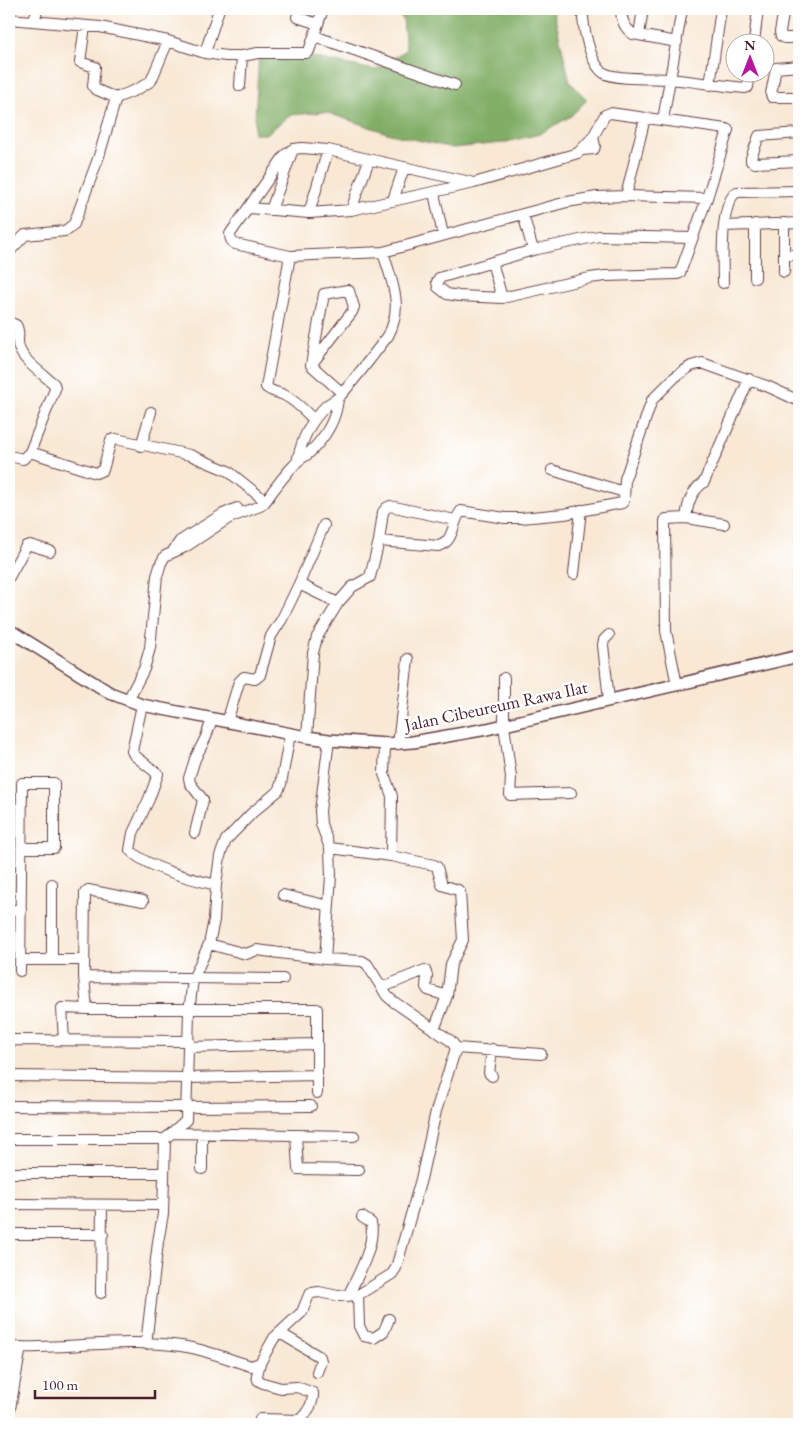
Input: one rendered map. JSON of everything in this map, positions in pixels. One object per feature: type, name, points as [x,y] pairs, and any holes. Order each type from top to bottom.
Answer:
[{"type":"street","points":[[33,21],[38,9]]},
{"type":"street","points":[[205,53],[219,9]]},
{"type":"street","points":[[9,19],[100,27],[168,41],[205,53],[242,56],[258,53],[306,53],[309,51],[323,9]]},
{"type":"street","points":[[582,9],[584,28],[597,67],[605,74],[747,88],[748,82]]},
{"type":"street","points":[[621,9],[624,24],[628,31],[639,35],[678,42]]},
{"type":"street","points":[[639,35],[643,9]]},
{"type":"street","points":[[663,120],[678,42],[682,9]]},
{"type":"street","points":[[710,84],[721,9]]},
{"type":"street","points":[[755,32],[758,9]]},
{"type":"street","points":[[784,9],[781,36],[785,38],[799,38]]},
{"type":"street","points":[[297,17],[318,24]]},
{"type":"street","points":[[85,26],[80,62],[95,66],[93,86],[95,89],[116,98],[138,89],[151,81],[168,41]]},
{"type":"street","points":[[314,36],[455,85]]},
{"type":"street","points":[[240,86],[242,56]]},
{"type":"street","points":[[799,66],[776,68],[771,94],[772,97],[799,96]]},
{"type":"street","points":[[9,252],[25,235],[65,231],[74,224],[99,156],[116,98]]},
{"type":"street","points":[[249,208],[309,213],[351,210],[474,183],[578,153],[592,137],[607,114],[726,128],[728,130],[707,198],[680,273],[590,278],[502,298],[447,294],[438,287],[437,282],[439,278],[533,250],[599,236],[692,238]]},
{"type":"street","points":[[626,196],[645,118]]},
{"type":"street","points":[[799,133],[759,136],[750,158],[755,163],[799,161]]},
{"type":"street","points":[[474,183],[328,150],[293,148],[285,155],[230,234],[231,242],[290,256],[383,252],[523,214],[587,199],[626,196],[707,198]]},
{"type":"street","points":[[271,210],[293,148]]},
{"type":"street","points":[[309,213],[328,150]]},
{"type":"street","points":[[351,210],[369,160]]},
{"type":"street","points":[[393,200],[404,168]]},
{"type":"street","points":[[723,283],[724,226],[730,199],[737,192],[799,192]]},
{"type":"street","points":[[434,193],[443,235]]},
{"type":"street","points":[[523,214],[533,250]]},
{"type":"street","points":[[784,223],[784,272]]},
{"type":"street","points":[[724,226],[799,223]]},
{"type":"street","points":[[755,224],[755,278]]},
{"type":"street","points":[[297,462],[306,430],[326,406],[340,396],[388,336],[392,328],[397,299],[383,252]]},
{"type":"street","points":[[784,255],[799,255]]},
{"type":"street","points":[[290,256],[266,387],[293,400],[314,420]]},
{"type":"street","points":[[492,262],[502,298]]},
{"type":"street","points":[[348,290],[354,307],[352,312],[311,365],[324,294],[326,292],[348,290]]},
{"type":"street","points":[[9,322],[16,325],[19,329],[18,346],[23,356],[54,384],[54,393],[30,452],[23,459],[9,456]]},
{"type":"street","points":[[379,541],[443,545],[450,538],[455,520],[461,511],[505,518],[522,518],[564,514],[622,503],[624,501],[625,478],[652,400],[691,366],[702,363],[749,379],[799,402]]},
{"type":"street","points":[[311,365],[340,396]]},
{"type":"street","points":[[686,518],[690,497],[704,482],[749,379]]},
{"type":"street","points":[[128,700],[144,669],[150,648],[157,576],[165,556],[185,547],[229,518],[260,506],[297,462],[326,434],[333,421],[340,396]]},
{"type":"street","points":[[141,446],[151,412]]},
{"type":"street","points":[[30,452],[96,473],[103,470],[111,440],[116,439],[141,446],[190,455],[228,471],[265,498]]},
{"type":"street","points":[[552,470],[624,492]]},
{"type":"street","points":[[307,737],[313,654],[317,637],[338,603],[352,587],[370,577],[379,541],[383,512],[390,506],[455,520]]},
{"type":"street","points":[[574,574],[581,510]]},
{"type":"street","points":[[677,685],[666,631],[665,521],[670,518],[686,518],[724,524]]},
{"type":"street","points":[[227,722],[239,682],[244,676],[255,679],[260,675],[271,636],[282,619],[299,584],[324,525]]},
{"type":"street","points":[[9,577],[26,546],[30,545],[50,551]]},
{"type":"street","points":[[299,584],[338,603]]},
{"type":"street","name":"Jalan Cibeureum Rawa Ilat","points":[[9,630],[110,693],[142,706],[307,737],[385,744],[398,744],[478,731],[799,656]]},
{"type":"street","points":[[609,635],[604,640],[603,645],[610,700]]},
{"type":"street","points":[[398,744],[408,658]]},
{"type":"street","points":[[504,678],[504,725],[511,777],[510,795],[571,793]]},
{"type":"street","points":[[142,706],[132,751],[134,756],[158,774],[133,833],[130,850],[145,860],[183,877],[216,885]]},
{"type":"street","points":[[195,833],[203,800],[190,784],[189,778],[212,719]]},
{"type":"street","points":[[146,1344],[163,1205],[168,1136],[186,1120],[193,979],[209,944],[214,920],[220,856],[226,840],[252,813],[278,791],[290,734]]},
{"type":"street","points":[[325,959],[331,876],[330,848],[321,824],[320,811],[329,740]]},
{"type":"street","points":[[385,744],[384,774],[392,796],[393,839],[391,856]]},
{"type":"street","points":[[20,971],[21,910],[21,848],[22,783],[54,784],[54,848],[21,848]]},
{"type":"street","points":[[330,848],[391,856],[434,865],[437,867],[442,885],[460,892],[463,940],[451,964],[447,996],[434,1030]]},
{"type":"street","points":[[52,884],[52,960]]},
{"type":"street","points":[[87,1009],[84,977],[85,893],[88,890],[143,901]]},
{"type":"street","points":[[283,895],[329,906]]},
{"type":"street","points":[[9,910],[21,910]]},
{"type":"street","points":[[209,944],[246,954],[257,950],[325,959],[362,961],[367,964],[387,996],[451,1041],[456,1048]]},
{"type":"street","points":[[20,960],[84,960]]},
{"type":"street","points":[[383,988],[425,970],[427,976],[426,988],[447,996]]},
{"type":"street","points":[[84,977],[283,979]]},
{"type":"street","points":[[64,1040],[62,1008],[317,1009],[317,1093]]},
{"type":"street","points":[[9,1045],[12,1040],[189,1044],[317,1044]]},
{"type":"street","points":[[456,1048],[492,1049],[540,1054]]},
{"type":"street","points":[[260,1419],[300,1420],[311,1406],[313,1393],[297,1387],[281,1388],[263,1383],[258,1380],[257,1375],[260,1363],[274,1338],[302,1312],[309,1295],[319,1292],[338,1296],[353,1296],[392,1274],[398,1265],[421,1179],[438,1103],[456,1048]]},
{"type":"street","points":[[492,1049],[489,1074],[492,1076]]},
{"type":"street","points":[[9,1076],[188,1078],[317,1076]]},
{"type":"street","points":[[9,1106],[187,1108],[311,1106]]},
{"type":"street","points":[[202,1134],[202,1169]]},
{"type":"street","points":[[9,1139],[202,1134],[354,1136]]},
{"type":"street","points":[[296,1135],[298,1169],[359,1170]]},
{"type":"street","points":[[9,1173],[164,1173]]},
{"type":"street","points":[[9,1204],[163,1205]]},
{"type":"street","points":[[101,1293],[102,1205]]},
{"type":"street","points":[[362,1217],[371,1223],[373,1229],[353,1296],[359,1326],[364,1336],[374,1338],[381,1334],[389,1319]]},
{"type":"street","points":[[9,1234],[103,1234]]},
{"type":"street","points":[[280,1334],[320,1357],[321,1361],[317,1372]]},
{"type":"street","points":[[9,1347],[72,1344],[182,1346],[251,1366],[260,1363]]},
{"type":"street","points":[[10,1409],[21,1347]]},
{"type":"green space","points":[[390,9],[553,9],[570,82],[587,100],[571,116],[540,134],[502,143],[453,148],[390,134],[325,112],[291,115],[266,134],[254,134],[259,53],[272,49],[375,70],[406,50],[403,19]]}]
